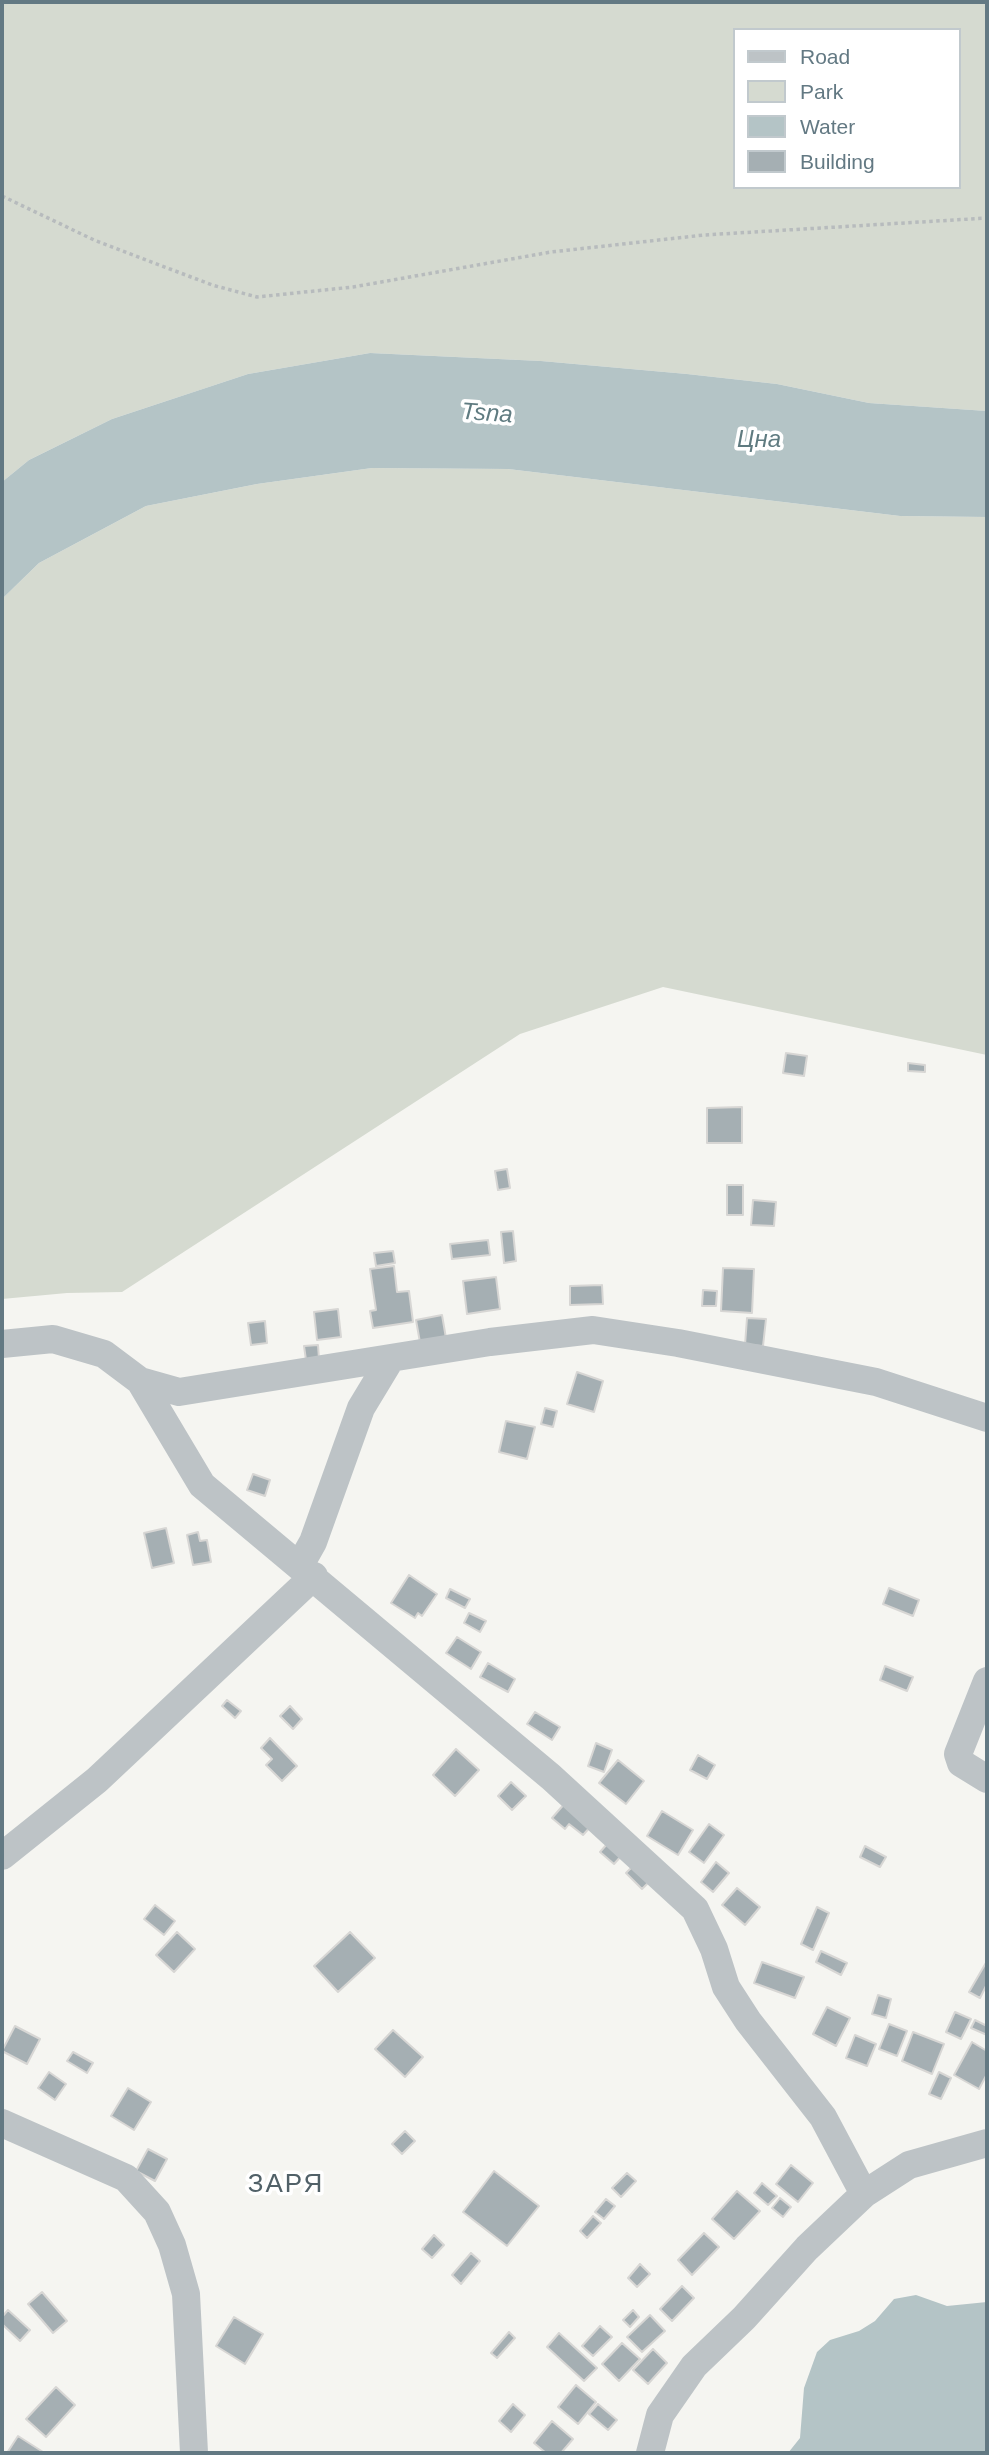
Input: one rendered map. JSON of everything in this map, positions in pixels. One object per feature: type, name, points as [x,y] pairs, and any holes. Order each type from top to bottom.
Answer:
[{"type":"street","points":[[2,1344],[53,1339],[104,1354],[140,1381],[179,1392],[490,1342],[593,1330],[678,1343],[876,1382],[987,1418]]},
{"type":"street","points":[[2,1856],[97,1780],[307,1571],[313,1542],[361,1408],[390,1360]]},
{"type":"street","points":[[140,1381],[202,1485],[551,1777],[695,1909],[714,1949],[726,1987],[747,2021],[823,2117],[864,2194]]},
{"type":"street","points":[[987,1681],[958,1754],[961,1763],[987,1779]]},
{"type":"street","points":[[2,2123],[126,2178],[157,2212],[172,2245],[186,2294],[194,2453]]},
{"type":"street","points":[[650,2453],[660,2415],[694,2366],[744,2318],[807,2248],[864,2194],[909,2165],[987,2144]]},
{"type":"path","points":[[2,196],[94,240],[212,285],[257,297],[353,287],[551,252],[704,235],[987,218]]},
{"type":"green space","points":[[2,2],[987,2],[987,411],[869,403],[777,384],[687,374],[541,361],[370,353],[248,374],[112,419],[29,460],[2,482]]},
{"type":"green space","points":[[372,468],[508,469],[900,516],[987,517],[987,1055],[663,987],[520,1034],[122,1292],[67,1293],[2,1299],[2,599],[39,563],[146,506],[257,484]]},
{"type":"water","name":"Цна","points":[[370,353],[541,361],[687,374],[777,384],[869,403],[987,411],[987,517],[900,516],[508,469],[372,468],[257,484],[146,506],[39,563],[2,599],[2,482],[29,460],[112,419],[248,374]]},
{"type":"water","points":[[916,2295],[947,2306],[987,2302],[987,2453],[788,2453],[800,2438],[804,2388],[817,2352],[830,2340],[859,2331],[875,2321],[894,2299]]},
{"type":"building","points":[[786,1053],[807,1056],[804,1076],[783,1073]]},
{"type":"building","points":[[908,1063],[925,1065],[925,1072],[908,1071]]},
{"type":"building","points":[[742,1107],[742,1143],[707,1143],[707,1108]]},
{"type":"building","points":[[507,1169],[510,1188],[498,1190],[495,1171]]},
{"type":"building","points":[[727,1185],[743,1185],[743,1215],[727,1215]]},
{"type":"building","points":[[753,1200],[776,1202],[774,1226],[751,1225]]},
{"type":"building","points":[[513,1231],[516,1261],[504,1263],[501,1232]]},
{"type":"building","points":[[488,1240],[490,1255],[452,1259],[450,1244]]},
{"type":"building","points":[[393,1251],[395,1263],[376,1266],[374,1253]]},
{"type":"building","points":[[394,1266],[397,1292],[409,1291],[413,1322],[373,1328],[370,1311],[376,1310],[370,1269]]},
{"type":"building","points":[[723,1268],[754,1269],[752,1313],[721,1311]]},
{"type":"building","points":[[496,1277],[500,1309],[467,1314],[463,1281]]},
{"type":"building","points":[[602,1285],[603,1304],[570,1305],[570,1286]]},
{"type":"building","points":[[703,1290],[717,1291],[716,1306],[702,1306]]},
{"type":"building","points":[[338,1309],[341,1337],[317,1340],[314,1312]]},
{"type":"building","points":[[442,1315],[447,1344],[421,1348],[416,1320]]},
{"type":"building","points":[[747,1318],[766,1319],[763,1346],[745,1345]]},
{"type":"building","points":[[265,1321],[267,1343],[251,1345],[248,1323]]},
{"type":"building","points":[[318,1345],[319,1359],[306,1360],[304,1346]]},
{"type":"building","points":[[577,1372],[603,1381],[594,1412],[567,1404]]},
{"type":"building","points":[[545,1408],[557,1411],[553,1427],[541,1424]]},
{"type":"building","points":[[506,1421],[535,1427],[527,1459],[499,1452]]},
{"type":"building","points":[[253,1474],[270,1480],[265,1496],[247,1490]]},
{"type":"building","points":[[166,1528],[174,1563],[152,1568],[144,1533]]},
{"type":"building","points":[[198,1532],[200,1541],[207,1540],[211,1562],[193,1565],[187,1535]]},
{"type":"building","points":[[409,1575],[437,1594],[422,1616],[418,1613],[415,1618],[391,1603]]},
{"type":"building","points":[[889,1588],[919,1600],[913,1616],[883,1604]]},
{"type":"building","points":[[450,1589],[470,1599],[465,1608],[446,1598]]},
{"type":"building","points":[[469,1613],[486,1621],[480,1632],[464,1623]]},
{"type":"building","points":[[457,1637],[481,1652],[471,1669],[446,1653]]},
{"type":"building","points":[[488,1663],[515,1679],[508,1692],[480,1677]]},
{"type":"building","points":[[885,1666],[913,1677],[907,1691],[880,1680]]},
{"type":"building","points":[[227,1700],[241,1711],[235,1718],[222,1706]]},
{"type":"building","points":[[290,1706],[302,1719],[293,1729],[280,1716]]},
{"type":"building","points":[[535,1712],[560,1727],[552,1740],[527,1724]]},
{"type":"building","points":[[270,1738],[297,1766],[282,1781],[266,1765],[272,1759],[261,1748]]},
{"type":"building","points":[[596,1743],[612,1750],[604,1772],[588,1766]]},
{"type":"building","points":[[456,1749],[479,1770],[455,1796],[433,1775]]},
{"type":"building","points":[[698,1755],[715,1765],[707,1779],[690,1770]]},
{"type":"building","points":[[618,1760],[644,1781],[626,1804],[599,1783]]},
{"type":"building","points":[[511,1782],[526,1796],[512,1810],[498,1796]]},
{"type":"building","points":[[566,1802],[592,1825],[583,1835],[569,1824],[565,1829],[552,1818]]},
{"type":"building","points":[[662,1811],[693,1830],[678,1855],[647,1836]]},
{"type":"building","points":[[709,1824],[724,1835],[704,1863],[689,1852]]},
{"type":"building","points":[[608,1843],[622,1855],[614,1864],[600,1852]]},
{"type":"building","points":[[865,1846],[886,1857],[880,1867],[860,1857]]},
{"type":"building","points":[[716,1862],[729,1873],[713,1892],[701,1882]]},
{"type":"building","points":[[635,1864],[651,1880],[642,1889],[626,1873]]},
{"type":"building","points":[[737,1888],[760,1907],[745,1925],[722,1905]]},
{"type":"building","points":[[155,1905],[175,1921],[164,1935],[144,1919]]},
{"type":"building","points":[[817,1907],[829,1913],[813,1950],[801,1944]]},
{"type":"building","points":[[177,1932],[195,1949],[174,1972],[156,1955]]},
{"type":"building","points":[[350,1932],[375,1958],[338,1992],[314,1966]]},
{"type":"building","points":[[821,1951],[847,1963],[841,1975],[816,1962]]},
{"type":"building","points":[[987,1961],[987,1984],[980,1998],[969,1992]]},
{"type":"building","points":[[762,1962],[804,1977],[795,1998],[754,1983]]},
{"type":"building","points":[[878,1995],[891,1999],[886,2018],[872,2014]]},
{"type":"building","points":[[827,2007],[850,2018],[836,2046],[813,2034]]},
{"type":"building","points":[[955,2012],[971,2019],[961,2039],[946,2032]]},
{"type":"building","points":[[975,2020],[987,2026],[987,2035],[971,2028]]},
{"type":"building","points":[[889,2024],[907,2031],[897,2056],[879,2049]]},
{"type":"building","points":[[15,2026],[40,2039],[27,2064],[2,2051]]},
{"type":"building","points":[[393,2030],[423,2057],[405,2077],[375,2049]]},
{"type":"building","points":[[913,2032],[944,2044],[932,2074],[902,2061]]},
{"type":"building","points":[[855,2035],[876,2044],[867,2066],[846,2058]]},
{"type":"building","points":[[972,2042],[987,2051],[987,2074],[979,2089],[954,2075]]},
{"type":"building","points":[[73,2052],[93,2063],[87,2073],[67,2061]]},
{"type":"building","points":[[49,2072],[66,2084],[55,2100],[38,2088]]},
{"type":"building","points":[[939,2072],[951,2078],[941,2099],[929,2094]]},
{"type":"building","points":[[128,2088],[151,2102],[134,2130],[111,2116]]},
{"type":"building","points":[[405,2131],[415,2141],[402,2154],[392,2144]]},
{"type":"building","points":[[148,2149],[167,2159],[155,2181],[136,2171]]},
{"type":"building","points":[[791,2165],[813,2183],[798,2202],[776,2184]]},
{"type":"building","points":[[494,2171],[539,2206],[507,2246],[463,2212]]},
{"type":"building","points":[[627,2173],[636,2181],[621,2197],[612,2188]]},
{"type":"building","points":[[762,2183],[777,2196],[768,2205],[754,2193]]},
{"type":"building","points":[[737,2191],[760,2211],[734,2239],[712,2219]]},
{"type":"building","points":[[780,2198],[791,2207],[783,2217],[772,2208]]},
{"type":"building","points":[[606,2199],[615,2206],[604,2219],[595,2212]]},
{"type":"building","points":[[593,2216],[601,2223],[587,2238],[580,2231]]},
{"type":"building","points":[[704,2233],[719,2247],[692,2275],[678,2260]]},
{"type":"building","points":[[434,2235],[444,2245],[432,2258],[422,2249]]},
{"type":"building","points":[[471,2253],[480,2261],[461,2284],[452,2275]]},
{"type":"building","points":[[640,2264],[650,2274],[637,2287],[628,2278]]},
{"type":"building","points":[[682,2286],[694,2298],[672,2321],[660,2309]]},
{"type":"building","points":[[42,2292],[67,2321],[53,2333],[28,2304]]},
{"type":"building","points":[[8,2310],[30,2330],[20,2341],[2,2324],[2,2317]]},
{"type":"building","points":[[633,2310],[639,2317],[630,2327],[623,2320]]},
{"type":"building","points":[[650,2315],[665,2331],[642,2352],[627,2337]]},
{"type":"building","points":[[234,2317],[263,2334],[245,2364],[216,2346]]},
{"type":"building","points":[[600,2326],[612,2337],[593,2356],[582,2346]]},
{"type":"building","points":[[509,2332],[515,2338],[497,2358],[491,2353]]},
{"type":"building","points":[[559,2333],[597,2368],[584,2381],[547,2347]]},
{"type":"building","points":[[622,2343],[640,2359],[619,2381],[602,2364]]},
{"type":"building","points":[[653,2349],[667,2363],[648,2384],[633,2370]]},
{"type":"building","points":[[576,2385],[596,2402],[578,2424],[558,2407]]},
{"type":"building","points":[[56,2387],[75,2405],[46,2437],[26,2419]]},
{"type":"building","points":[[513,2404],[525,2415],[511,2432],[499,2421]]},
{"type":"building","points":[[598,2404],[617,2420],[608,2430],[589,2414]]},
{"type":"building","points":[[552,2421],[573,2439],[561,2453],[546,2453],[534,2443]]},
{"type":"building","points":[[18,2436],[43,2452],[7,2453]]},
{"type":"district","name":"ЗАРЯ","points":[[286,2185]]},
{"type":"water label","name":"Tsna","points":[[487,414]]}]
